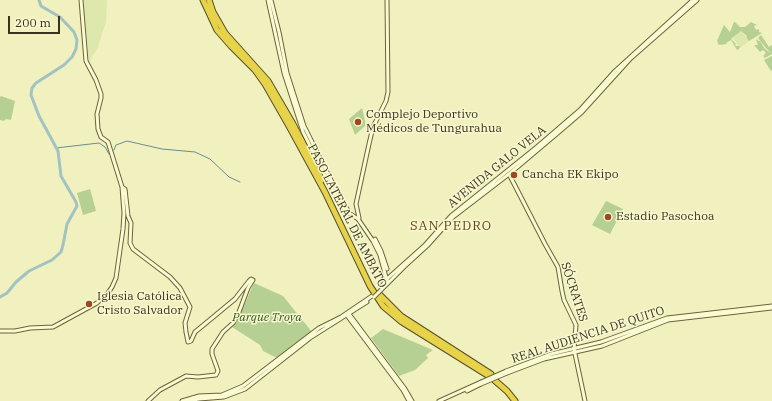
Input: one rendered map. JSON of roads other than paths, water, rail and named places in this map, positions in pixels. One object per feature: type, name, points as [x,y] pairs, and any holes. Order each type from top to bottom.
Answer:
[{"type":"highway","name":"PASO LATERAL DE AMBATO","points":[[203,0],[217,30],[255,70],[265,84],[325,192],[370,286],[384,306],[402,322],[492,378],[507,391],[515,401]]},
{"type":"highway","name":"PASO LATERAL DE AMBATO","points":[[209,0],[213,12],[223,29],[258,68],[272,87],[328,191],[380,297],[400,316],[493,375],[514,394],[518,401]]},
{"type":"street","points":[[0,331],[53,327],[97,303],[108,293],[116,278],[123,229],[124,213],[122,187],[110,147],[106,140],[101,137],[98,129],[97,114],[102,98],[96,80],[86,61],[82,0]]},
{"type":"street","points":[[270,0],[279,32],[287,73],[304,126],[342,204],[358,218],[379,247],[385,264],[388,280]]},
{"type":"street","points":[[270,0],[284,73],[302,128],[339,203],[346,211],[358,218]]},
{"type":"street","points":[[358,218],[356,206],[373,127],[386,101],[388,92],[387,0]]},
{"type":"street","name":"AVENIDA GALO VELA","points":[[666,27],[693,0]]},
{"type":"street","name":"AVENIDA GALO VELA","points":[[188,401],[229,396],[245,388],[310,338],[373,297],[388,280],[427,246],[453,217],[581,111],[631,58],[697,0]]},
{"type":"street","name":"SÓCRATES","points":[[508,173],[544,244],[558,267],[563,296],[576,325],[574,350],[585,401]]},
{"type":"street","points":[[122,187],[125,189],[128,216],[131,224],[130,237],[132,247],[175,282],[180,288],[190,307],[185,323],[188,342],[191,341],[195,332],[235,299],[250,280],[252,279],[253,281],[248,288],[239,312],[232,323],[222,332],[212,349],[212,354],[218,371],[216,375],[198,377],[186,376],[160,390],[148,401]]},
{"type":"street","points":[[347,209],[352,209],[356,206]]},
{"type":"street","name":"REAL AUDIENCIA DE QUITO","points":[[439,401],[551,354],[574,350],[594,344],[667,318],[772,307]]},
{"type":"street","points":[[347,314],[411,401]]},
{"type":"street","name":"AVENIDA GALO VELA","points":[[182,401],[199,396],[222,395],[243,386],[319,328],[347,314]]},
{"type":"street","name":"REAL AUDIENCIA DE QUITO","points":[[444,401],[481,383]]},
{"type":"waterway","points":[[0,297],[7,293],[16,282],[29,271],[52,260],[61,252],[67,224],[77,206],[61,176],[58,151],[39,116],[31,95],[32,88],[36,83],[64,65],[72,57],[76,49],[77,40],[74,32],[60,17],[41,6],[39,0]]},
{"type":"waterway","points":[[114,150],[116,145],[127,141],[162,149],[195,152],[210,159],[229,177],[240,182]]},
{"type":"waterway","points":[[56,148],[99,143],[105,147],[109,154]]},
{"type":"place","name":"Complejo Deportivo Médicos de Tungurahua","points":[[358,122]]},
{"type":"place","name":"Cancha EK Ekipo","points":[[514,175]]},
{"type":"place","name":"Estadio Pasochoa","points":[[608,217]]},
{"type":"place","name":"Iglesia Católica Cristo Salvador","points":[[89,304]]},
{"type":"district","name":"SAN PEDRO","points":[[451,226]]},
{"type":"park label","name":"Parque Troya","points":[[267,318]]}]
